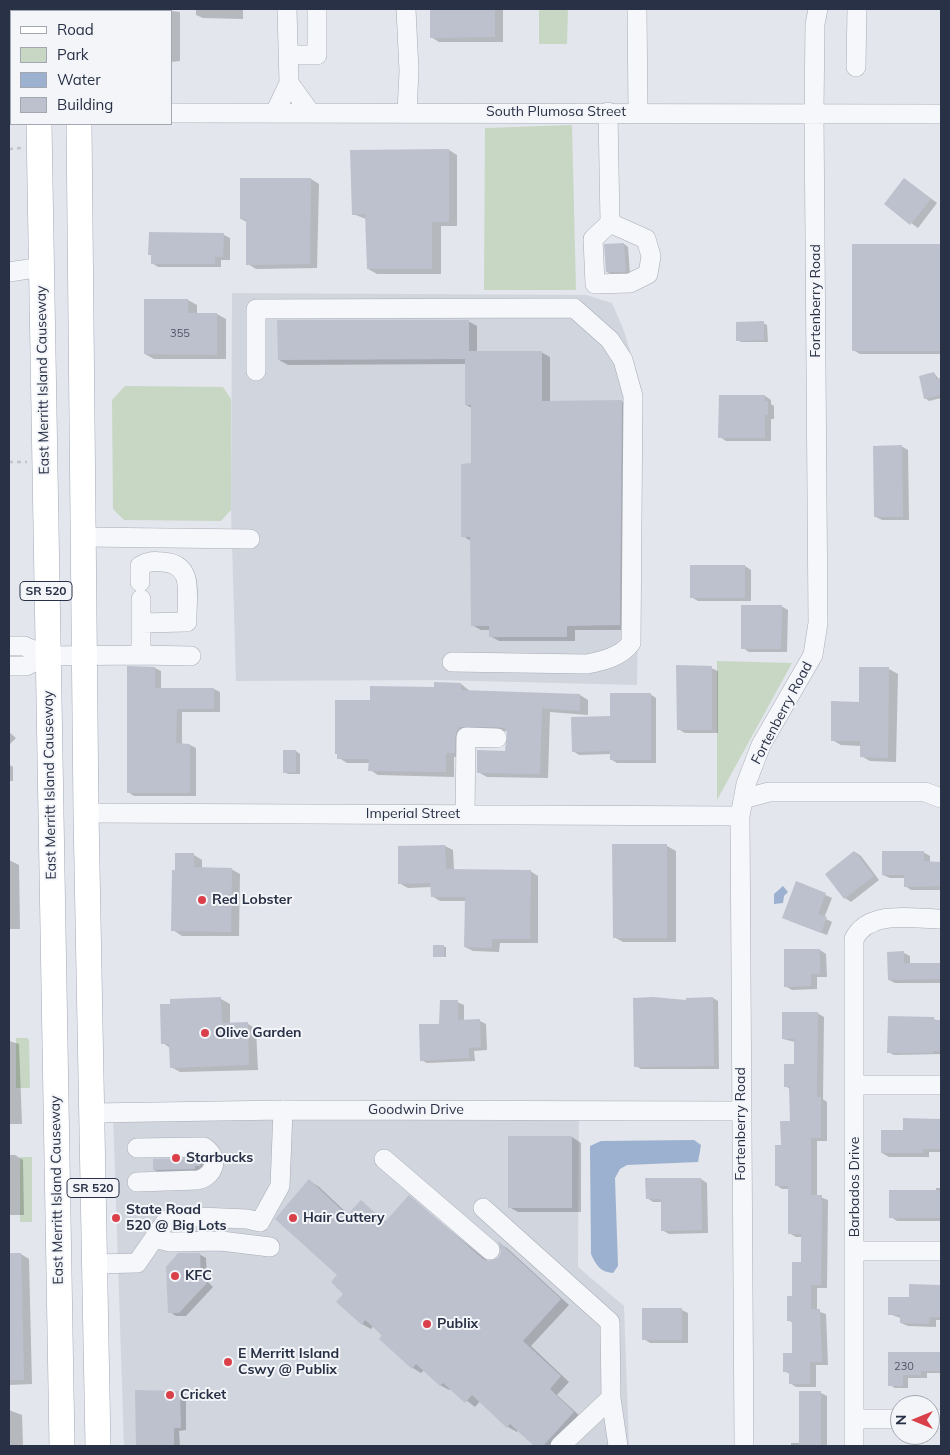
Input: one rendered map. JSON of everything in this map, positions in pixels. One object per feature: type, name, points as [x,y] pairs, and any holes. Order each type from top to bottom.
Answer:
[{"type":"main road","name":"East Merritt Island Causeway","points":[[40,125],[57,1264],[62,1446]]},
{"type":"main road","name":"SR 520","points":[[79,125],[86,813],[98,1446]]},
{"type":"main road","points":[[54,1021],[68,1052],[69,1074],[74,1094],[92,1113]]},
{"type":"main road","points":[[57,1264],[71,1329],[81,1348],[95,1366]]},
{"type":"street","points":[[275,113],[289,83],[287,9]]},
{"type":"street","points":[[288,55],[317,55],[317,9]]},
{"type":"street","points":[[406,9],[409,71],[407,112]]},
{"type":"street","points":[[637,9],[638,113]]},
{"type":"street","name":"Fortenberry Road","points":[[744,1446],[740,1111],[741,808],[746,784],[761,745],[804,674],[812,655],[818,623],[814,113],[815,24],[818,9]]},
{"type":"street","points":[[856,67],[857,9]]},
{"type":"street","points":[[289,83],[310,112]]},
{"type":"street","points":[[608,112],[610,223]]},
{"type":"street","name":"South Plumosa Street","points":[[172,113],[608,112],[941,114]]},
{"type":"street","points":[[9,272],[42,267]]},
{"type":"street","points":[[256,372],[256,310],[574,308],[614,347],[623,360],[633,396],[630,644],[618,654],[602,661],[587,664],[452,662]]},
{"type":"street","points":[[84,537],[250,539]]},
{"type":"street","points":[[141,623],[187,622],[186,576],[182,568],[172,563],[147,562],[140,566],[141,655]]},
{"type":"street","points":[[9,646],[24,646],[47,656],[191,656]]},
{"type":"street","points":[[9,666],[26,666],[47,656]]},
{"type":"street","points":[[465,814],[466,738],[497,738]]},
{"type":"street","name":"Imperial Street","points":[[86,813],[465,814],[741,808],[769,792],[925,792],[941,798]]},
{"type":"street","name":"Barbados Drive","points":[[854,1446],[854,939],[859,929],[868,922],[878,919],[941,919]]},
{"type":"street","points":[[854,1085],[941,1085]]},
{"type":"street","points":[[260,1222],[280,1186],[283,1110]]},
{"type":"street","name":"Goodwin Drive","points":[[92,1113],[283,1110],[740,1111]]},
{"type":"street","points":[[137,1148],[204,1147],[210,1152],[214,1160],[213,1169],[207,1178],[137,1182]]},
{"type":"street","points":[[384,1158],[490,1250]]},
{"type":"street","points":[[483,1208],[610,1322],[611,1398],[618,1446]]},
{"type":"street","points":[[94,1264],[137,1263],[166,1221],[175,1216],[247,1219],[260,1222]]},
{"type":"street","points":[[154,1238],[170,1242],[220,1240],[270,1247],[260,1222]]},
{"type":"street","points":[[855,1251],[941,1251]]},
{"type":"street","points":[[560,1446],[611,1398]]},
{"type":"street","points":[[854,1419],[890,1419]]},
{"type":"path","points":[[9,149],[25,148]]},
{"type":"path","points":[[9,462],[28,462]]},
{"type":"shaded area","points":[[232,293],[586,295],[612,303],[624,331],[640,384],[642,402],[637,685],[438,680],[236,681],[231,510]]},
{"type":"shaded area","points":[[579,1110],[578,1267],[624,1306],[629,1446],[124,1446],[113,1112]]},
{"type":"green space","points":[[539,9],[568,9],[567,44],[539,44]]},
{"type":"green space","points":[[572,125],[576,290],[484,290],[485,128]]},
{"type":"green space","points":[[125,386],[223,387],[231,399],[231,510],[221,521],[124,520],[113,509],[112,400]]},
{"type":"green space","points":[[717,661],[792,663],[717,800]]},
{"type":"green space","points":[[16,1038],[27,1038],[29,1040],[30,1088],[16,1088]]},
{"type":"green space","points":[[20,1157],[32,1157],[32,1222],[20,1222]]},
{"type":"water","points":[[783,886],[788,892],[784,896],[783,903],[774,904],[774,894]]},
{"type":"water","points":[[694,1140],[701,1145],[698,1162],[627,1165],[620,1169],[615,1178],[618,1266],[613,1273],[602,1269],[597,1265],[591,1254],[590,1146],[601,1141]]},
{"type":"building","points":[[430,9],[495,9],[495,37],[430,38]]},
{"type":"building","points":[[449,149],[449,222],[432,222],[432,269],[367,269],[365,214],[352,215],[350,150]]},
{"type":"building","points":[[240,178],[311,178],[310,264],[246,265],[246,219],[240,219]]},
{"type":"building","points":[[904,178],[931,199],[910,225],[884,204]]},
{"type":"building","points":[[149,232],[224,233],[223,257],[215,257],[215,264],[151,264],[151,255],[148,255]]},
{"type":"building","points":[[624,243],[626,272],[606,272],[604,244]]},
{"type":"building","points":[[852,244],[941,244],[941,351],[852,351]]},
{"type":"building","points":[[144,299],[188,299],[188,313],[217,313],[217,355],[144,354]]},
{"type":"building","points":[[277,320],[469,320],[469,351],[542,351],[542,401],[622,400],[620,625],[567,626],[567,637],[489,637],[489,626],[471,626],[470,537],[461,537],[461,464],[471,463],[471,405],[465,405],[465,359],[278,360]]},
{"type":"building","points":[[764,321],[764,340],[736,341],[736,322]]},
{"type":"building","points":[[934,372],[936,379],[941,378],[941,395],[924,399],[919,376]]},
{"type":"building","points":[[719,395],[765,395],[765,401],[768,401],[768,415],[765,415],[765,438],[718,438]]},
{"type":"building","points":[[902,445],[903,517],[874,517],[873,446]]},
{"type":"building","points":[[690,565],[745,565],[745,598],[690,598]]},
{"type":"building","points":[[741,605],[782,605],[781,649],[741,649]]},
{"type":"building","points":[[676,665],[712,666],[712,730],[677,730]]},
{"type":"building","points":[[127,666],[155,667],[155,688],[214,688],[214,709],[177,709],[176,743],[190,744],[190,793],[127,793]]},
{"type":"building","points":[[859,667],[889,667],[888,758],[860,757],[860,741],[831,741],[831,701],[859,702]]},
{"type":"building","points":[[434,682],[461,683],[461,690],[580,694],[580,711],[542,708],[540,774],[477,773],[477,750],[505,751],[507,733],[505,728],[497,727],[459,727],[455,736],[455,753],[446,753],[446,772],[368,771],[369,759],[337,759],[337,754],[335,754],[335,700],[370,700],[370,686],[434,687]]},
{"type":"building","points":[[610,693],[651,693],[651,760],[610,760],[610,751],[572,752],[571,717],[610,716]]},
{"type":"building","points":[[283,750],[296,750],[296,772],[283,773]]},
{"type":"building","points":[[612,844],[667,844],[667,938],[613,938]]},
{"type":"building","points":[[445,845],[446,869],[531,870],[530,939],[492,939],[492,948],[464,947],[465,897],[431,897],[430,883],[398,884],[398,846]]},
{"type":"building","points":[[854,851],[874,876],[844,899],[825,874]]},
{"type":"building","points":[[882,851],[924,851],[924,861],[941,862],[941,886],[904,887],[904,875],[882,875]]},
{"type":"building","name":"Red Lobster","points":[[175,853],[194,853],[194,867],[232,868],[231,932],[171,931],[172,870],[175,870]]},
{"type":"building","points":[[796,881],[826,893],[818,914],[827,917],[821,933],[782,918]]},
{"type":"building","points":[[433,945],[444,945],[444,957],[433,957]]},
{"type":"building","points":[[784,949],[820,949],[820,974],[811,974],[811,986],[784,987]]},
{"type":"building","points":[[904,951],[904,963],[941,963],[941,979],[888,980],[887,952]]},
{"type":"building","name":"Olive Garden","points":[[221,997],[222,1023],[248,1022],[249,1065],[170,1068],[169,1044],[161,1044],[160,1004],[170,1004],[170,999]]},
{"type":"building","points":[[653,997],[686,1000],[686,998],[713,997],[714,1066],[634,1067],[633,998]]},
{"type":"building","points":[[440,1000],[458,1000],[458,1020],[480,1019],[481,1047],[469,1048],[469,1058],[420,1061],[419,1024],[439,1024]]},
{"type":"building","points":[[782,1012],[818,1012],[817,1097],[821,1097],[821,1138],[811,1138],[811,1195],[822,1195],[821,1285],[811,1285],[811,1309],[820,1309],[822,1362],[810,1362],[810,1384],[789,1384],[789,1372],[783,1372],[783,1353],[792,1353],[792,1321],[787,1321],[787,1296],[792,1296],[792,1262],[801,1262],[801,1234],[788,1234],[788,1186],[775,1186],[775,1145],[781,1145],[780,1121],[790,1121],[789,1087],[784,1087],[784,1064],[794,1064],[794,1039],[782,1039]]},
{"type":"building","points":[[888,1016],[934,1017],[934,1020],[941,1020],[941,1051],[933,1051],[933,1053],[887,1053]]},
{"type":"building","points":[[903,1118],[941,1119],[941,1149],[923,1149],[923,1153],[881,1153],[881,1130],[903,1130]]},
{"type":"building","points":[[508,1136],[572,1136],[572,1208],[508,1208]]},
{"type":"building","points":[[200,1158],[200,1166],[195,1166],[195,1169],[153,1170],[153,1159]]},
{"type":"building","points":[[645,1178],[701,1178],[702,1230],[661,1231],[661,1199],[646,1199]]},
{"type":"building","points":[[309,1179],[347,1215],[361,1200],[385,1222],[409,1195],[483,1259],[488,1261],[498,1258],[501,1252],[498,1241],[561,1299],[523,1341],[561,1376],[550,1389],[574,1412],[543,1446],[534,1446],[510,1424],[507,1428],[472,1395],[465,1403],[443,1383],[440,1386],[416,1364],[412,1369],[379,1339],[382,1335],[365,1320],[362,1325],[336,1302],[343,1294],[331,1282],[337,1275],[275,1219]]},
{"type":"building","points":[[889,1190],[941,1190],[941,1218],[889,1218]]},
{"type":"building","points":[[9,1253],[21,1253],[24,1380],[9,1380]]},
{"type":"building","points":[[178,1253],[200,1253],[201,1276],[207,1283],[179,1313],[168,1313],[166,1267]]},
{"type":"building","points":[[909,1284],[941,1285],[941,1317],[930,1317],[929,1324],[900,1323],[900,1315],[888,1315],[888,1297],[909,1297]]},
{"type":"building","points":[[642,1308],[682,1308],[682,1340],[642,1340]]},
{"type":"building","points":[[888,1352],[941,1352],[941,1371],[921,1371],[921,1375],[903,1375],[903,1386],[888,1386]]},
{"type":"building","points":[[135,1390],[180,1391],[181,1428],[174,1428],[174,1446],[136,1446]]},
{"type":"building","points":[[799,1391],[821,1391],[821,1446],[799,1446]]},
{"type":"place","name":"Red Lobster","points":[[202,900]]},
{"type":"place","name":"Olive Garden","points":[[205,1033]]},
{"type":"place","name":"Starbucks","points":[[176,1158]]},
{"type":"place","name":"State Road 520 @ Big Lots","points":[[116,1218]]},
{"type":"place","name":"Hair Cuttery","points":[[293,1218]]},
{"type":"place","name":"KFC","points":[[175,1276]]},
{"type":"place","name":"Publix","points":[[427,1324]]},
{"type":"place","name":"E Merritt Island Cswy @ Publix","points":[[228,1362]]},
{"type":"place","name":"Cricket","points":[[170,1395]]}]
